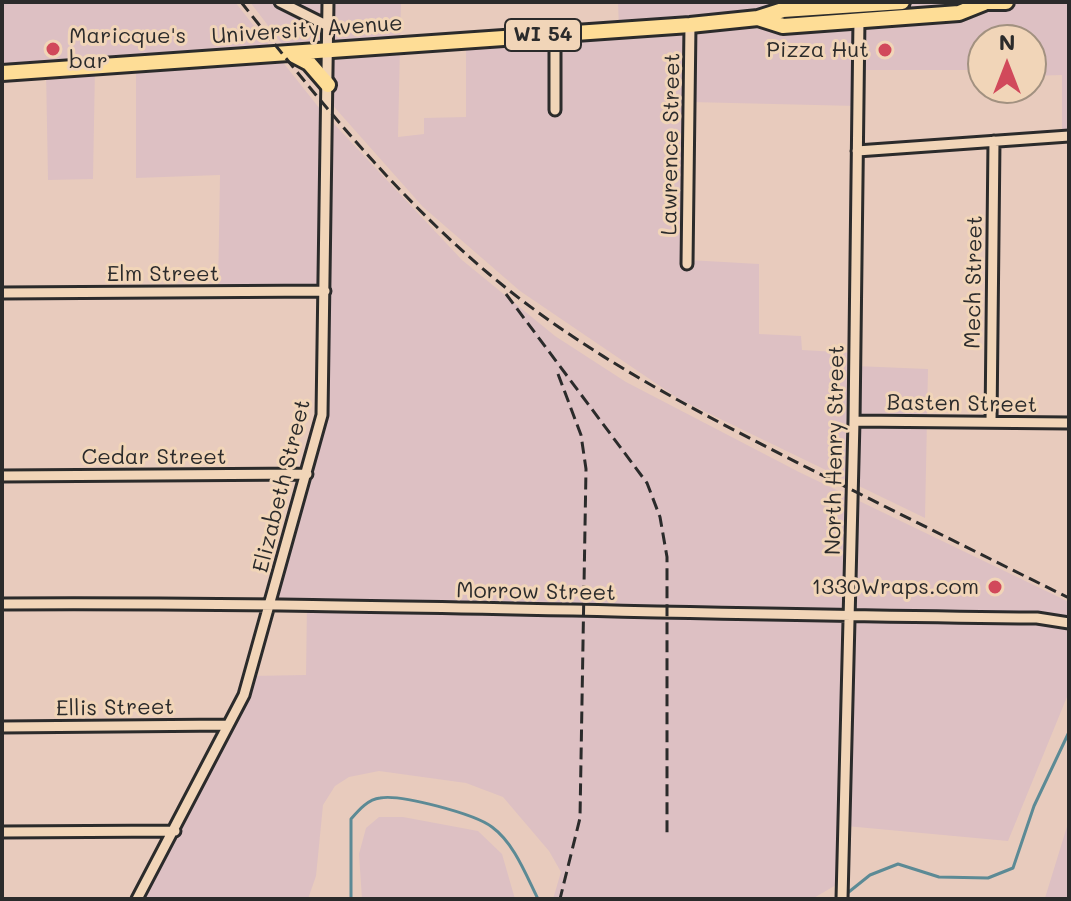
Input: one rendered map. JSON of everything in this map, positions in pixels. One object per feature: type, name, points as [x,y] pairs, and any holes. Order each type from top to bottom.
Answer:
[{"type":"main road","name":"University Avenue","points":[[2,73],[758,18],[783,26],[902,2]]},
{"type":"main road","name":"University Avenue","points":[[978,2],[1006,2]]},
{"type":"main road","name":"University Avenue","points":[[859,9],[959,13],[984,3]]},
{"type":"main road","points":[[289,53],[309,63],[328,85]]},
{"type":"street","points":[[280,2],[328,26]]},
{"type":"street","name":"Elizabeth Street","points":[[137,899],[244,695],[322,415],[328,2]]},
{"type":"street","name":"North Henry Street","points":[[842,899],[854,421],[859,9]]},
{"type":"street","name":"Lawrence Street","points":[[687,264],[690,25]]},
{"type":"street","points":[[555,34],[555,110]]},
{"type":"street","points":[[857,151],[1069,136]]},
{"type":"street","name":"Mech Street","points":[[991,422],[994,141]]},
{"type":"street","name":"Elm Street","points":[[2,293],[325,291]]},
{"type":"street","name":"Basten Street","points":[[854,421],[1069,423]]},
{"type":"street","name":"Cedar Street","points":[[2,476],[307,474]]},
{"type":"street","name":"Morrow Street","points":[[2,604],[270,603],[1037,618],[1069,623]]},
{"type":"street","name":"Ellis Street","points":[[2,727],[228,725]]},
{"type":"street","points":[[2,832],[175,831]]},
{"type":"shaded area","points":[[2,2],[235,2],[320,109],[462,260],[555,336],[626,382],[799,472],[1069,602],[1069,692],[1008,841],[846,826],[843,881],[812,899],[553,899],[561,872],[549,851],[503,797],[466,783],[379,771],[349,777],[335,786],[323,805],[316,876],[308,899],[137,899],[250,676],[306,675],[307,604],[270,603],[322,415],[325,292],[218,291],[220,175],[136,178],[136,64],[95,67],[93,179],[48,180],[46,70],[2,73]]},
{"type":"shaded area","points":[[250,2],[401,2],[398,137],[424,134],[424,118],[466,117],[466,40],[619,29],[618,2],[1069,2],[1069,136],[1062,136],[1062,75],[1047,75],[1047,24],[967,24],[967,70],[858,70],[857,106],[690,102],[688,260],[759,264],[759,334],[801,336],[802,350],[855,353],[855,366],[928,369],[925,518],[679,399],[520,291],[423,207],[328,100],[328,50],[289,53]]},
{"type":"shaded area","points":[[379,817],[403,817],[478,831],[502,854],[515,899],[362,899],[359,854],[366,828]]},
{"type":"shaded area","points":[[1069,820],[1069,899],[1029,899],[1045,898]]},
{"type":"waterway","points":[[845,895],[870,875],[898,864],[939,877],[988,878],[1013,868],[1034,806],[1069,732]]},
{"type":"waterway","points":[[351,899],[351,819],[364,806],[380,798],[420,802],[455,811],[492,827],[513,850],[538,899]]},
{"type":"railway","points":[[241,2],[328,110],[389,178],[454,243],[525,303],[601,355],[681,402],[1069,598]]},
{"type":"railway","points":[[506,294],[647,483],[660,517],[667,557],[667,837]]},
{"type":"railway","points":[[558,374],[581,435],[586,469],[580,818],[560,899]]},
{"type":"place","name":"Maricque's bar","points":[[53,49]]},
{"type":"place","name":"Pizza Hut","points":[[885,50]]},
{"type":"place","name":"1330Wraps.com","points":[[995,587]]}]
